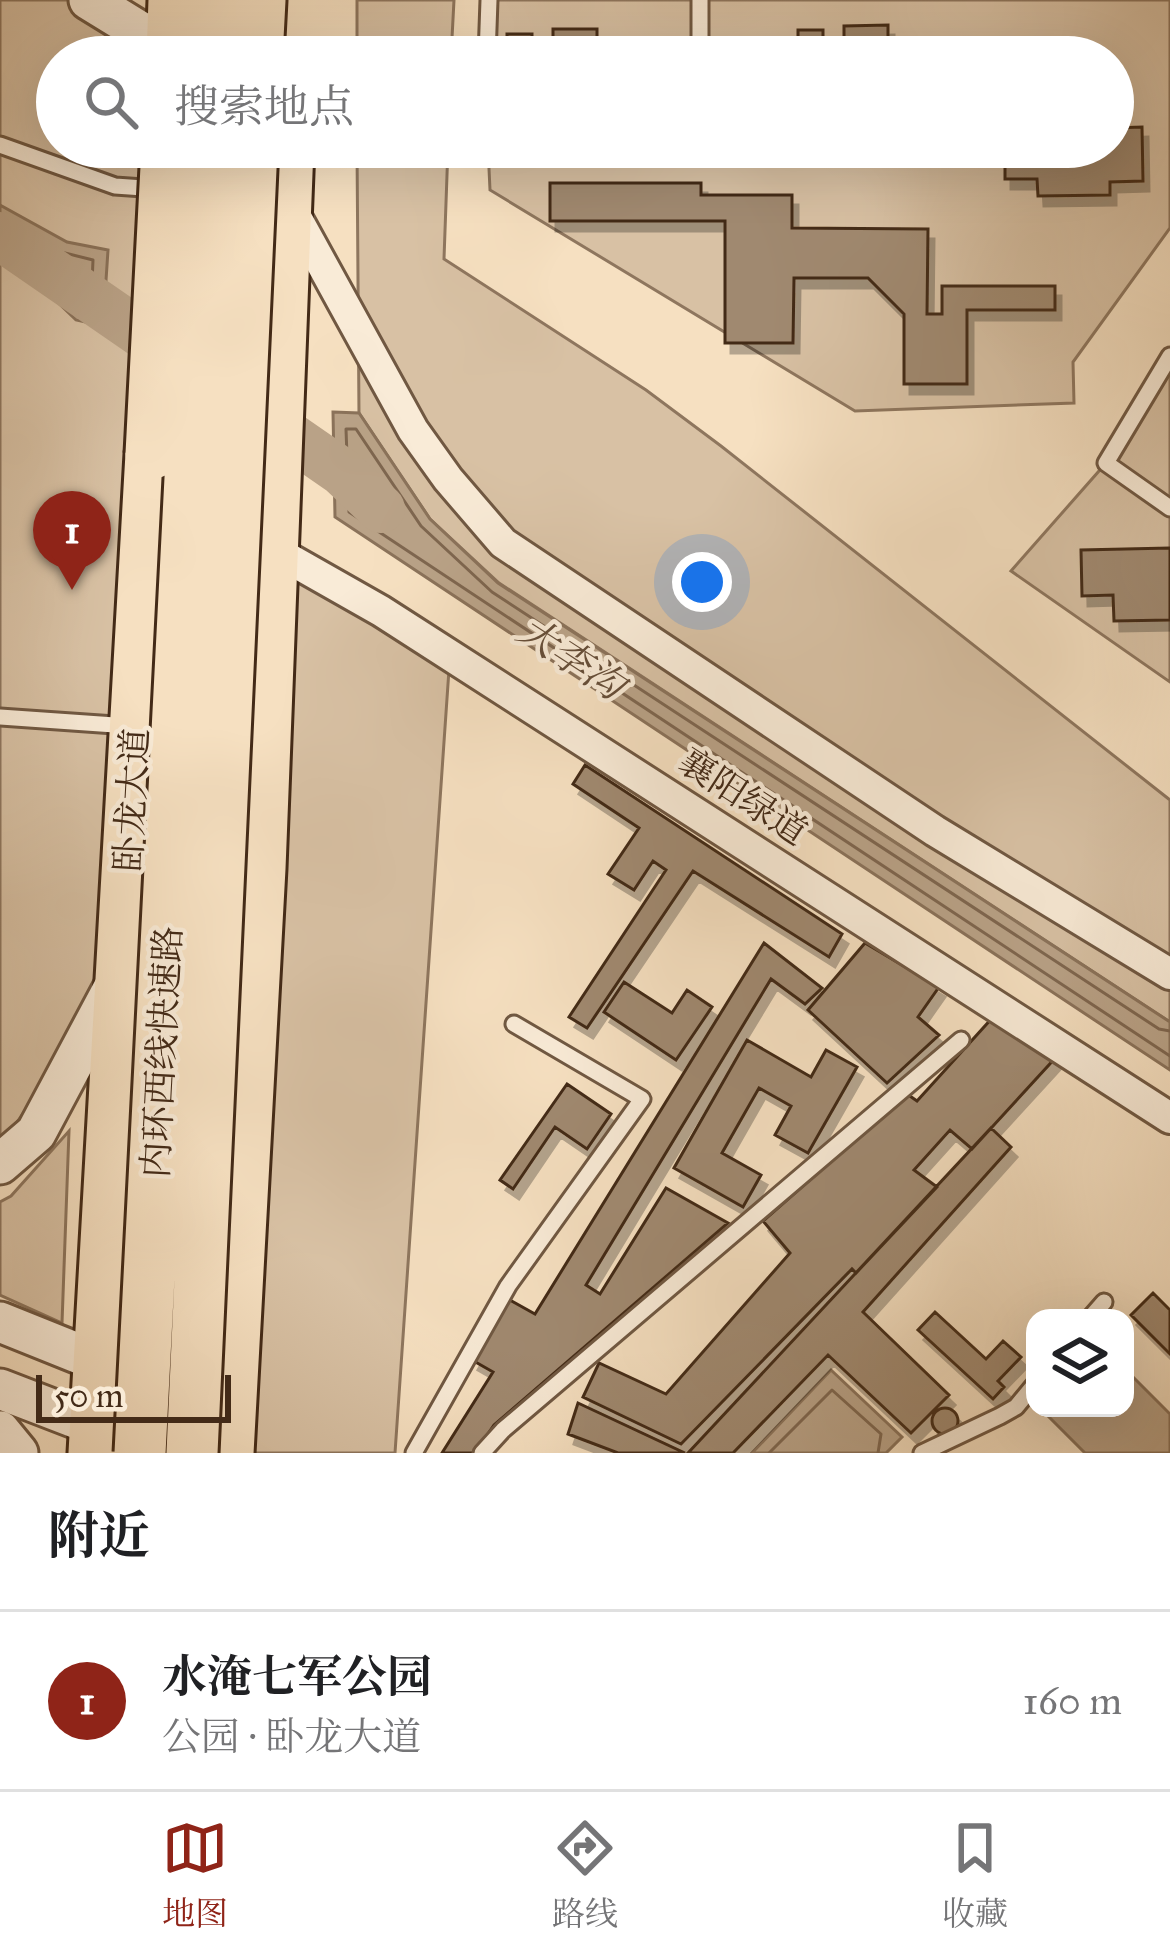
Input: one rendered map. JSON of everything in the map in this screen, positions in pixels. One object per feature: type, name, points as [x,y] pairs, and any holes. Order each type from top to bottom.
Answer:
[{"type":"highway","points":[[174,0],[181,36]]},
{"type":"highway","points":[[195,36],[214,0]]},
{"type":"highway","points":[[258,36],[260,0]]},
{"type":"highway","points":[[292,36],[294,0]]},
{"type":"highway","name":"卧龙大道","points":[[94,1440],[166,168]]},
{"type":"highway","name":"内环西线快速路","points":[[140,1453],[206,168]]},
{"type":"highway","name":"内环西线快速路","points":[[224,1445],[252,168]]},
{"type":"highway","points":[[224,1445],[260,868],[287,168]]},
{"type":"street","points":[[89,0],[152,36]]},
{"type":"street","points":[[286,197],[413,430],[502,543],[935,831],[1170,974]]},
{"type":"street","name":"襄阳绿道","points":[[271,526],[398,622],[1170,1118]]},
{"type":"street","points":[[0,1164],[36,1132],[122,973]]},
{"type":"street","points":[[0,1322],[99,1361],[224,1445]]},
{"type":"street","points":[[0,1389],[94,1440],[166,1453]]},
{"type":"street","points":[[0,1431],[19,1453]]},
{"type":"lane","points":[[488,36],[489,0]]},
{"type":"lane","points":[[700,0],[700,36]]},
{"type":"lane","points":[[0,146],[36,159]]},
{"type":"lane","points":[[63,168],[115,186],[286,197]]},
{"type":"lane","points":[[1170,356],[1106,463],[1170,508]]},
{"type":"lane","points":[[0,717],[136,727]]},
{"type":"lane","points":[[414,1453],[508,1286],[642,1099],[514,1024]]},
{"type":"lane","points":[[482,1453],[503,1430],[961,1040]]},
{"type":"lane","points":[[1097,1309],[1103,1302]]},
{"type":"lane","points":[[922,1453],[970,1433],[1016,1407],[1026,1395]]},
{"type":"shaded area","points":[[0,0],[89,0],[141,36],[36,36],[36,168],[166,168],[122,973],[17,1122],[0,1138]]},
{"type":"shaded area","points":[[357,0],[454,0],[452,36],[357,36]]},
{"type":"shaded area","points":[[489,0],[1170,0],[1170,228],[1073,362],[1074,403],[855,411],[490,190],[489,168],[1134,168],[1134,36],[488,36]]},
{"type":"shaded area","points":[[357,168],[447,168],[444,259],[646,390],[1170,800],[1170,1022],[499,583],[430,519],[359,413]]},
{"type":"shaded area","points":[[1170,356],[1170,682],[1011,571],[1106,463]]},
{"type":"shaded area","points":[[270,548],[450,655],[395,1453],[244,1453]]},
{"type":"shaded area","points":[[69,1131],[62,1323],[0,1295],[0,1202],[11,1196]]},
{"type":"water","points":[[0,205],[67,242],[108,250],[103,326],[76,320],[22,268],[0,255]]},
{"type":"water","points":[[333,412],[359,413],[430,519],[498,583],[1170,1022],[1170,1070],[335,517]]},
{"type":"water","points":[[831,1370],[902,1437],[886,1453],[752,1453]]},
{"type":"water","points":[[1134,1378],[1170,1414],[1170,1453],[1085,1453],[1049,1417],[1134,1417]]},
{"type":"building","points":[[888,25],[888,36],[844,36],[844,26]]},
{"type":"building","points":[[553,29],[597,29],[597,36],[553,36]]},
{"type":"building","points":[[798,30],[823,30],[823,36],[798,36]]},
{"type":"building","points":[[1134,127],[1142,127],[1143,181],[1110,182],[1110,195],[1038,196],[1037,179],[1005,179],[1005,168],[1134,168]]},
{"type":"building","points":[[550,183],[701,183],[701,195],[792,195],[792,228],[928,229],[927,314],[942,314],[942,286],[1055,286],[1055,310],[967,310],[967,384],[904,384],[904,314],[868,278],[794,278],[793,343],[725,343],[725,221],[550,221]]},
{"type":"building","points":[[1170,548],[1170,620],[1114,621],[1113,595],[1082,596],[1081,550]]},
{"type":"building","points":[[585,765],[842,934],[829,957],[693,871],[587,1028],[569,1017],[666,870],[653,861],[634,890],[608,874],[639,828],[573,784]]},
{"type":"building","points":[[764,943],[822,988],[805,1004],[771,979],[586,1285],[600,1294],[666,1188],[728,1223],[494,1425],[475,1453],[442,1453],[493,1372],[472,1360],[508,1299],[535,1314]]},
{"type":"building","points":[[865,943],[939,987],[918,1017],[939,1035],[887,1083],[808,1010]]},
{"type":"building","points":[[624,982],[672,1013],[687,990],[712,1007],[676,1060],[604,1012]]},
{"type":"building","points":[[994,1016],[1058,1055],[972,1149],[950,1130],[914,1170],[937,1187],[681,1444],[583,1397],[599,1363],[666,1394],[790,1253],[763,1221],[907,1094],[917,1101]]},
{"type":"building","points":[[747,1040],[811,1077],[826,1050],[857,1067],[808,1153],[775,1135],[791,1106],[759,1088],[722,1153],[761,1175],[743,1207],[674,1168]]},
{"type":"building","points":[[567,1084],[611,1114],[587,1149],[555,1127],[513,1189],[500,1180]]},
{"type":"building","points":[[991,1128],[1011,1147],[863,1312],[949,1395],[911,1433],[828,1355],[733,1453],[688,1453]]},
{"type":"building","points":[[1153,1293],[1170,1310],[1170,1354],[1134,1318],[1134,1312]]},
{"type":"building","points":[[935,1312],[986,1359],[1003,1341],[1021,1357],[998,1381],[1004,1387],[993,1399],[918,1330]]},
{"type":"building","points":[[578,1403],[685,1453],[618,1453],[568,1434]]},
{"type":"building","points":[[945,1408],[958,1421],[945,1434],[932,1421]]},
{"type":"waterway","name":"大李沟","points":[[0,236],[184,363]]},
{"type":"waterway","name":"大李沟","points":[[251,409],[342,472],[381,509]]},
{"type":"place","name":"水淹七军公园","points":[[72,590]]}]
